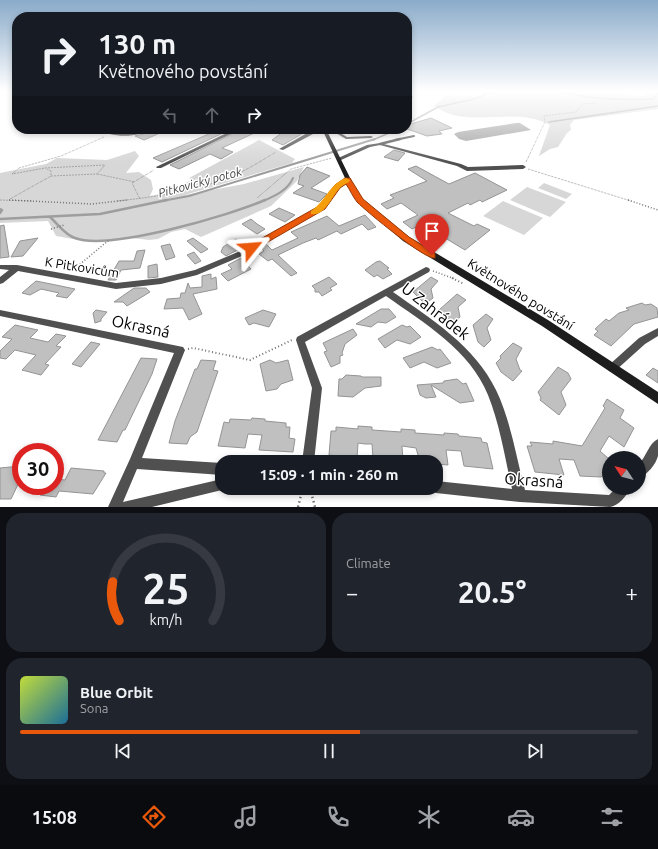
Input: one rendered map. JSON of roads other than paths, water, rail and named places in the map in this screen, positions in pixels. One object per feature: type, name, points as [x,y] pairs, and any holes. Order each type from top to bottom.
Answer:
[{"type":"street","points":[[120,134],[132,134]]},
{"type":"street","points":[[159,167],[228,134]]},
{"type":"street","points":[[281,149],[309,134]]},
{"type":"street","name":"Květnového povstání","points":[[326,134],[347,180],[360,200],[384,221],[419,247],[481,284],[658,399]]},
{"type":"street","points":[[339,134],[346,138],[371,137]]},
{"type":"street","points":[[337,156],[380,144],[459,165],[467,169],[523,167]]},
{"type":"street","name":"K Pitkovicům","points":[[0,267],[17,268],[116,286],[161,281],[198,272],[240,254],[322,207],[337,186],[347,180]]},
{"type":"street","points":[[0,281],[17,268]]},
{"type":"street","points":[[387,292],[425,271]]},
{"type":"street","name":"U Zahrádek","points":[[309,455],[317,388],[300,340],[387,292],[460,348],[479,371],[492,392],[520,496]]},
{"type":"street","name":"Okrasná","points":[[0,313],[180,350],[134,463],[114,507]]},
{"type":"street","points":[[612,368],[642,341],[658,332]]},
{"type":"street","points":[[646,465],[658,445]]},
{"type":"street","points":[[134,463],[215,469]]},
{"type":"street","points":[[125,507],[215,487]]},
{"type":"street","name":"Okrasná","points":[[443,488],[520,496],[612,501],[618,495]]},
{"type":"lane","points":[[380,144],[414,136]]},
{"type":"waterway","name":"Pitkovický potok","points":[[412,121],[422,116]]},
{"type":"waterway","points":[[549,122],[592,116]]},
{"type":"waterway","name":"Pitkovický potok","points":[[373,140],[387,134]]},
{"type":"waterway","name":"Pitkovický potok","points":[[164,201],[189,196],[375,139]]},
{"type":"waterway","points":[[263,201],[276,195],[288,186],[293,178]]},
{"type":"waterway","points":[[50,217],[71,237],[92,241],[114,240],[170,230],[226,214],[265,200]]},
{"type":"waterway","name":"Pitkovický potok","points":[[0,219],[100,214],[164,201]]},
{"type":"waterway","points":[[0,209],[2,210],[0,213]]}]
